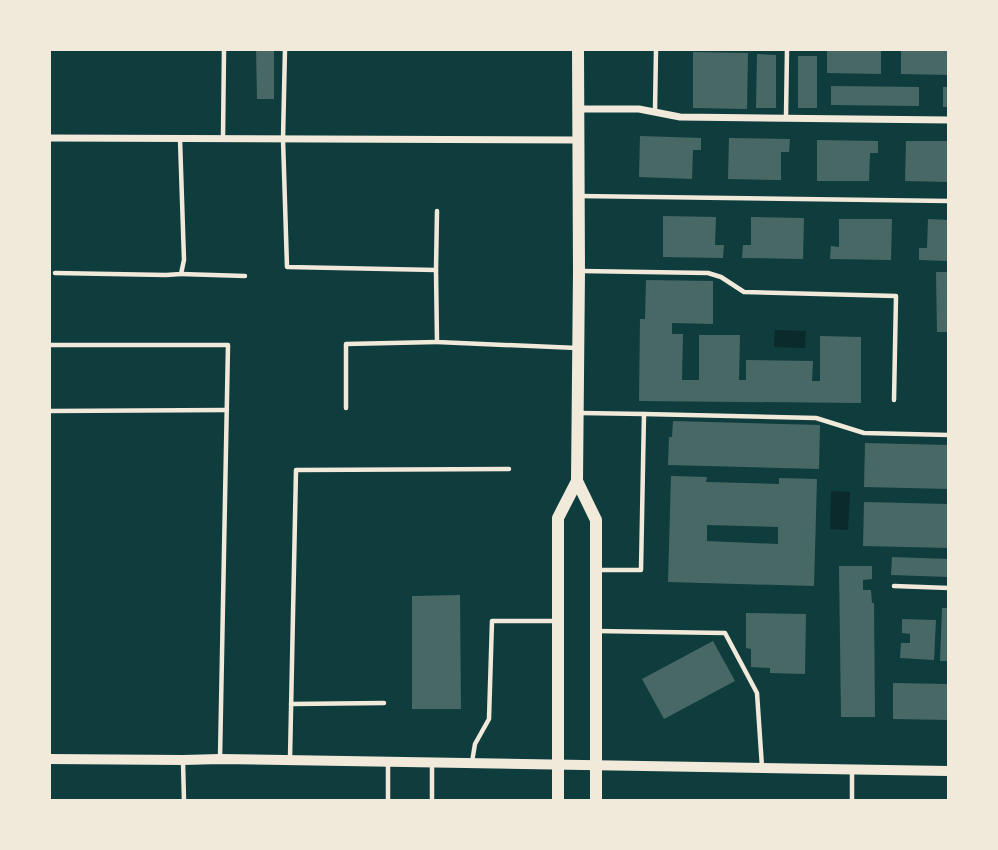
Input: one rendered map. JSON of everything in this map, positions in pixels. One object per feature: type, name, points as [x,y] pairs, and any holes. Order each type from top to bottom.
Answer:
[{"type":"main road","points":[[558,801],[558,518],[577,481],[578,49]]},
{"type":"main road","points":[[577,481],[596,520],[596,801]]},
{"type":"street","points":[[578,109],[639,110],[680,117],[949,120]]},
{"type":"street","points":[[49,138],[578,140]]},
{"type":"street","points":[[49,759],[388,761],[949,771]]},
{"type":"lane","points":[[223,49],[223,139]]},
{"type":"lane","points":[[285,49],[283,139],[287,268],[436,270]]},
{"type":"lane","points":[[655,112],[656,49]]},
{"type":"lane","points":[[786,118],[787,49]]},
{"type":"lane","points":[[180,139],[184,260],[181,274]]},
{"type":"lane","points":[[579,196],[949,201]]},
{"type":"lane","points":[[438,211],[438,342]]},
{"type":"lane","points":[[579,271],[708,273],[722,277],[744,292],[895,296],[894,400]]},
{"type":"lane","points":[[55,274],[245,276]]},
{"type":"lane","points":[[346,408],[346,344],[438,342],[577,348]]},
{"type":"lane","points":[[49,345],[228,345],[220,759]]},
{"type":"lane","points":[[49,411],[227,410]]},
{"type":"lane","points":[[578,413],[816,418],[864,433],[949,435]]},
{"type":"lane","points":[[595,569],[641,570],[644,414]]},
{"type":"lane","points":[[290,760],[296,470],[509,469]]},
{"type":"lane","points":[[894,586],[949,588]]},
{"type":"lane","points":[[472,763],[475,744],[489,719],[492,621],[558,621]]},
{"type":"lane","points":[[595,631],[725,633],[757,693],[762,768]]},
{"type":"lane","points":[[291,704],[384,703]]},
{"type":"lane","points":[[183,760],[184,801]]},
{"type":"lane","points":[[388,761],[388,801]]},
{"type":"lane","points":[[432,762],[432,801]]},
{"type":"lane","points":[[852,769],[852,801]]},
{"type":"water","points":[[775,330],[806,331],[805,348],[774,347]]},
{"type":"water","points":[[831,491],[850,492],[848,530],[830,529]]},
{"type":"building","points":[[256,49],[274,49],[274,99],[257,99]]},
{"type":"building","points":[[827,49],[881,49],[881,74],[827,73]]},
{"type":"building","points":[[901,49],[949,49],[949,75],[901,74]]},
{"type":"building","points":[[693,52],[748,53],[747,109],[693,108]]},
{"type":"building","points":[[757,54],[776,55],[776,108],[756,108]]},
{"type":"building","points":[[798,56],[817,56],[817,108],[798,108]]},
{"type":"building","points":[[831,86],[919,87],[919,106],[831,105]]},
{"type":"building","points":[[943,87],[949,87],[949,107],[943,107]]},
{"type":"building","points":[[640,136],[701,138],[701,150],[693,150],[692,179],[639,177]]},
{"type":"building","points":[[729,138],[790,139],[789,152],[781,152],[781,180],[728,179]]},
{"type":"building","points":[[817,140],[878,141],[878,153],[870,153],[869,181],[817,181]]},
{"type":"building","points":[[906,141],[949,141],[949,182],[905,181]]},
{"type":"building","points":[[663,216],[716,217],[715,245],[724,245],[723,258],[663,257]]},
{"type":"building","points":[[751,217],[804,218],[803,259],[742,258],[743,245],[751,245]]},
{"type":"building","points":[[839,219],[892,219],[891,260],[830,259],[831,246],[839,247]]},
{"type":"building","points":[[928,219],[949,220],[949,261],[919,260],[919,248],[927,248]]},
{"type":"building","points":[[936,272],[949,272],[949,332],[937,332]]},
{"type":"building","points":[[646,280],[713,281],[713,324],[672,323],[672,334],[683,334],[682,380],[699,380],[699,335],[740,335],[739,380],[746,380],[746,360],[813,361],[812,381],[820,381],[820,336],[861,337],[861,403],[639,401],[640,319],[645,319]]},
{"type":"building","points":[[673,421],[820,425],[819,469],[668,465],[669,437],[672,437]]},
{"type":"building","points":[[865,443],[949,445],[949,489],[864,487]]},
{"type":"building","points":[[671,476],[707,477],[706,482],[779,484],[779,478],[817,479],[814,586],[668,582]],"holes":[[[707,525],[778,527],[778,544],[707,541]]]},
{"type":"building","points":[[864,502],[949,504],[949,548],[863,546]]},
{"type":"building","points":[[892,557],[949,559],[949,577],[891,575]]},
{"type":"building","points":[[839,566],[872,566],[872,579],[863,580],[863,590],[871,590],[874,603],[875,717],[841,717]]},
{"type":"building","points":[[460,595],[461,709],[412,709],[412,596]]},
{"type":"building","points":[[942,608],[949,608],[949,661],[940,661]]},
{"type":"building","points":[[746,613],[806,614],[805,674],[770,673],[770,668],[751,667],[751,649],[746,648]]},
{"type":"building","points":[[902,619],[936,620],[934,660],[900,658],[901,643],[910,643],[910,634],[902,633]]},
{"type":"building","points":[[713,641],[735,681],[664,719],[642,679]]},
{"type":"building","points":[[893,683],[949,684],[949,720],[893,719]]}]
